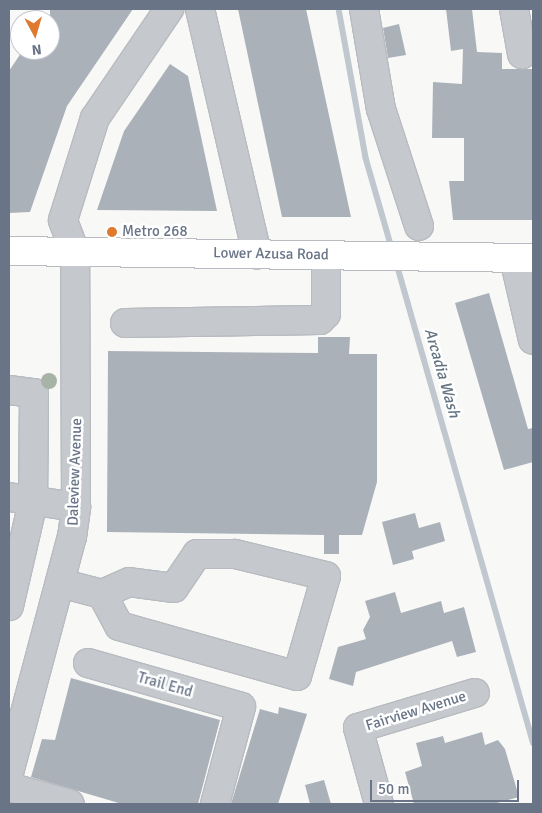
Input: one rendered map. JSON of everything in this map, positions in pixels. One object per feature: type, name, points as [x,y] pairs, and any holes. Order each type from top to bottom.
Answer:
[{"type":"main road","name":"Lower Azusa Road","points":[[9,251],[524,258]]},
{"type":"street","points":[[75,252],[63,220],[96,118],[169,9]]},
{"type":"street","points":[[200,9],[257,254]]},
{"type":"street","points":[[364,9],[381,109],[419,226]]},
{"type":"street","points":[[514,9],[522,54]]},
{"type":"street","name":"Daleview Avenue","points":[[9,774],[60,583],[76,507],[75,252]]},
{"type":"street","points":[[125,323],[320,320],[326,314],[326,255]]},
{"type":"street","points":[[524,258],[533,340]]},
{"type":"street","points":[[9,390],[34,393],[9,606]]},
{"type":"street","points":[[21,499],[76,507]]},
{"type":"street","points":[[60,583],[102,594],[129,582],[174,588],[197,554],[234,554],[326,576],[298,676],[119,626],[102,594]]},
{"type":"street","name":"Trail End","points":[[88,663],[241,708],[215,804]]},
{"type":"street","name":"Fairview Avenue","points":[[378,804],[358,729],[475,693]]},
{"type":"street","points":[[9,787],[70,804]]},
{"type":"building","points":[[133,9],[67,106],[30,212],[9,213],[9,71],[16,60],[60,60],[60,10],[50,10]]},
{"type":"building","points":[[238,9],[306,9],[351,217],[282,217]]},
{"type":"building","points":[[446,9],[472,9],[477,52],[502,53],[502,69],[533,69],[533,220],[453,220],[449,181],[464,181],[464,138],[432,138],[433,82],[462,84],[463,49],[451,51]]},
{"type":"building","points":[[399,24],[406,55],[388,58],[383,28]]},
{"type":"building","points":[[170,64],[188,76],[217,211],[97,210],[124,131]]},
{"type":"building","points":[[489,293],[528,429],[533,428],[533,462],[504,470],[455,303]]},
{"type":"building","points":[[318,337],[350,337],[349,354],[377,354],[377,482],[362,535],[339,535],[339,554],[324,554],[324,535],[107,532],[108,351],[318,353]]},
{"type":"building","points":[[415,513],[419,528],[440,522],[445,541],[412,551],[414,559],[393,565],[382,522]]},
{"type":"building","points":[[395,592],[401,613],[441,601],[444,613],[464,607],[476,652],[457,657],[452,641],[356,672],[353,686],[329,679],[338,647],[366,639],[363,630],[370,617],[365,601]]},
{"type":"building","points":[[71,678],[220,720],[198,804],[122,804],[31,777],[42,739],[55,740]]},
{"type":"building","points":[[279,707],[307,714],[278,804],[231,804],[260,709],[278,714]]},
{"type":"building","points":[[482,732],[485,745],[498,740],[505,749],[519,797],[493,804],[414,804],[405,772],[422,766],[416,743],[443,736],[445,743]]},
{"type":"building","points":[[324,780],[331,804],[310,804],[305,785]]},
{"type":"waterway","name":"Arcadia Wash","points":[[339,9],[366,158],[392,248]]},
{"type":"waterway","name":"Arcadia Wash","points":[[397,264],[533,743]]},
{"type":"place","name":"Metro 268","points":[[112,232]]}]
